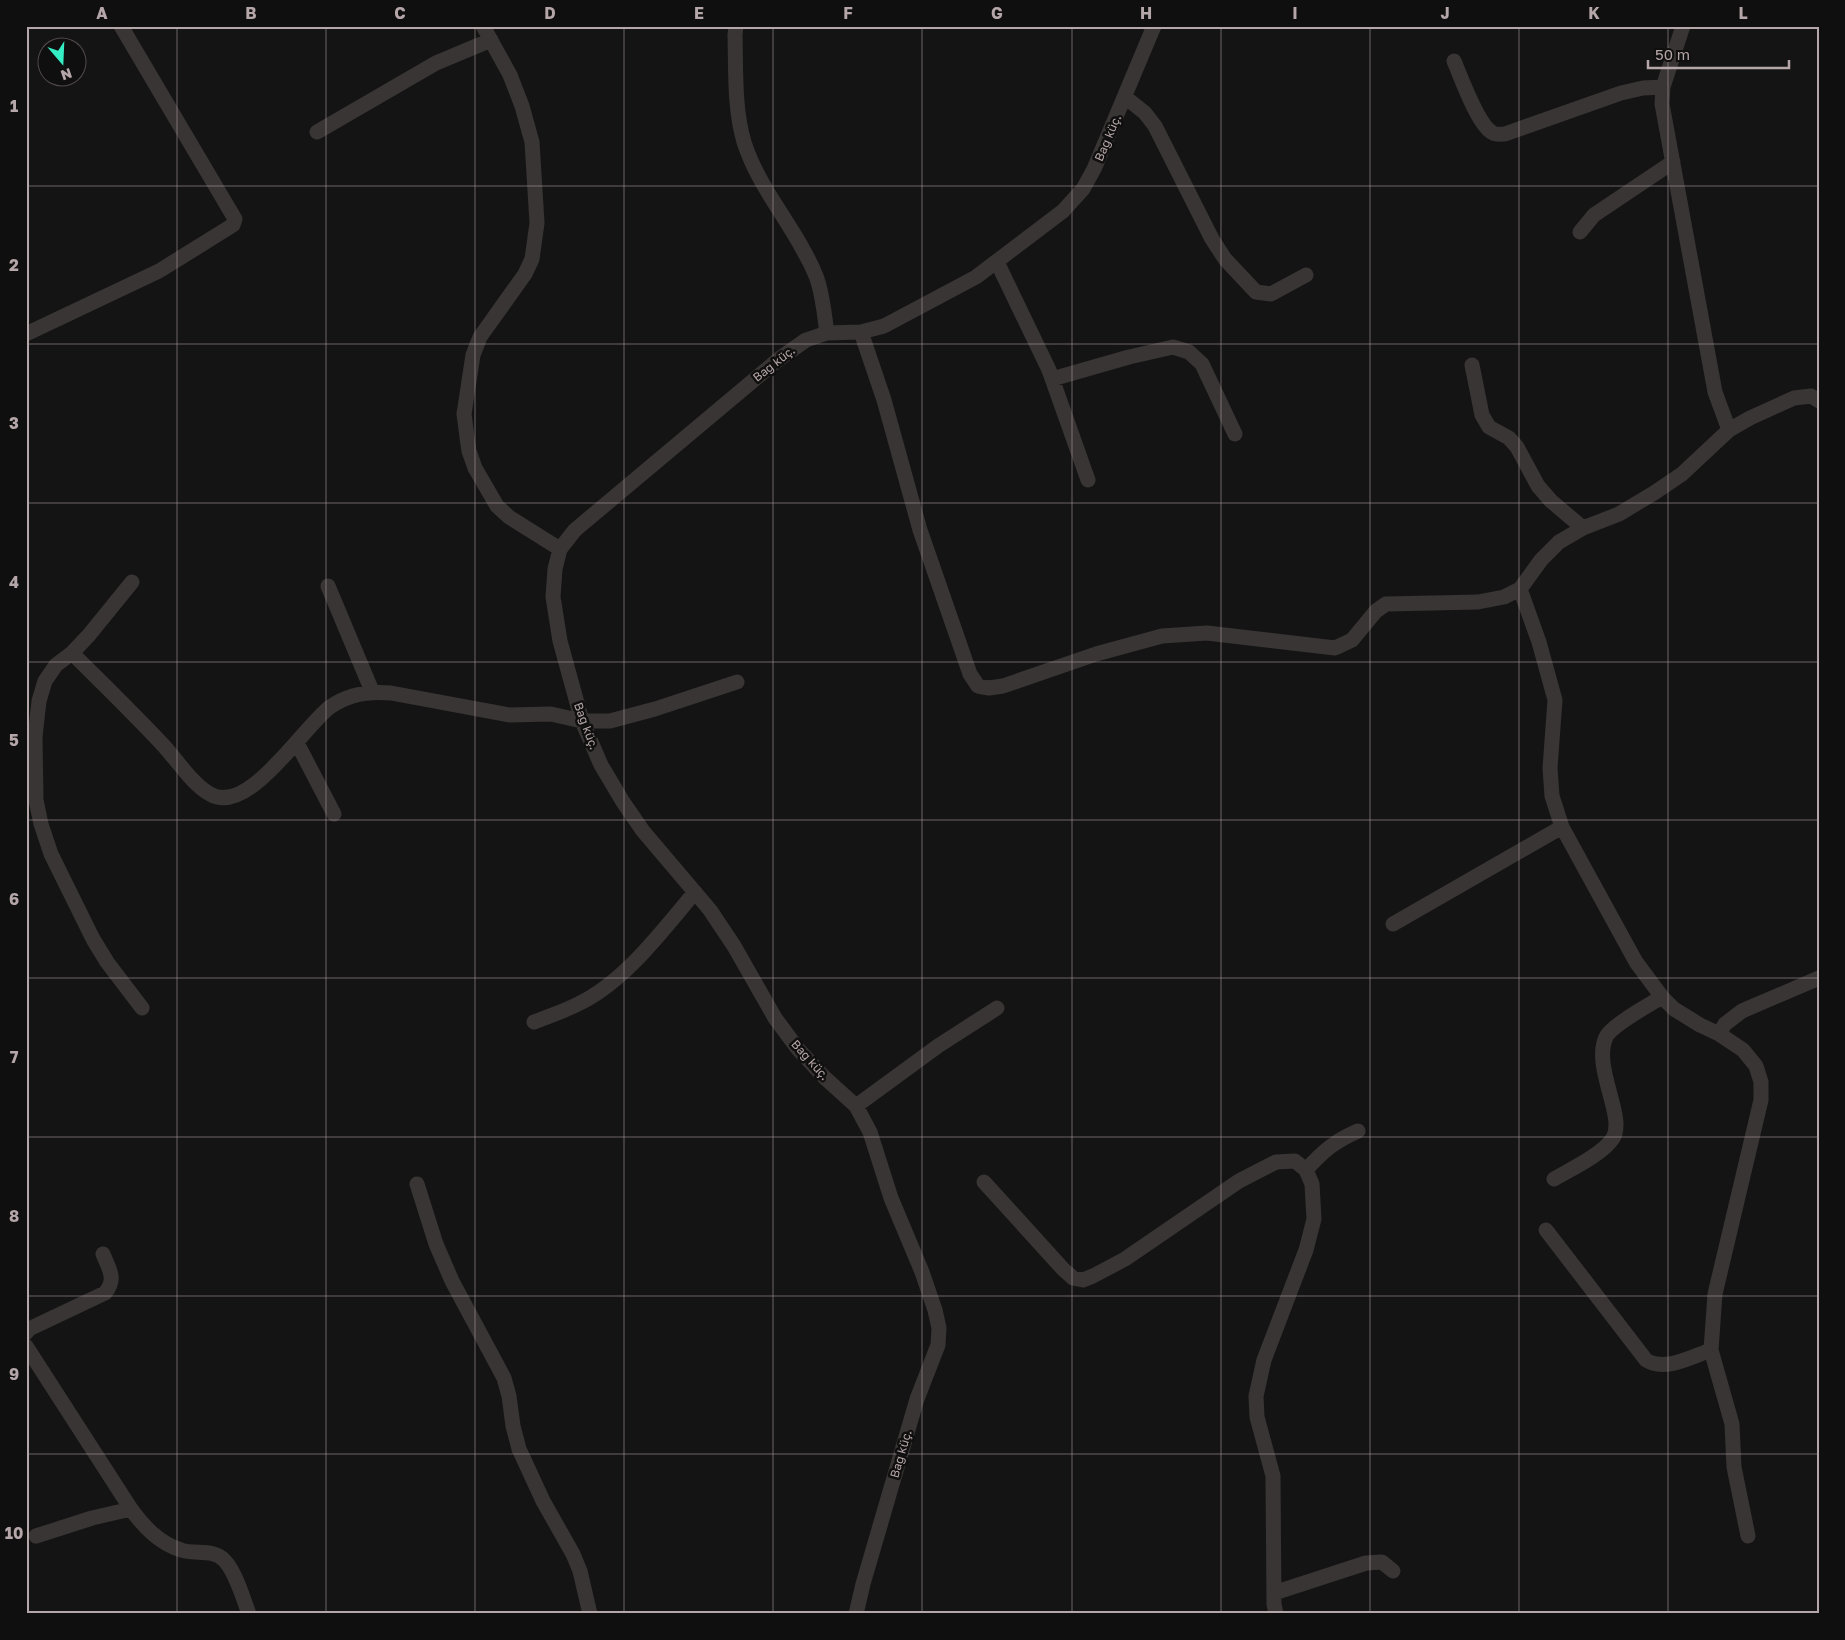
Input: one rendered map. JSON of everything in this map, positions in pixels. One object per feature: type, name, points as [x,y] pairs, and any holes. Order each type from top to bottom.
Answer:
[{"type":"street","points":[[26,334],[159,271],[233,225],[235,219],[121,26]]},
{"type":"street","points":[[483,26],[510,74],[522,106],[532,142],[537,222],[532,258],[525,274],[480,337],[473,355],[464,414],[469,452],[475,468],[497,506],[509,517],[560,549]]},
{"type":"street","points":[[736,26],[738,111],[744,141],[754,167],[816,276],[822,297],[826,333]]},
{"type":"street","name":"Bağ küç.","points":[[856,1614],[917,1399],[938,1345],[939,1328],[927,1287],[891,1198],[870,1132],[856,1106],[824,1077],[798,1049],[775,1018],[734,946],[695,892],[643,831],[601,765],[582,721],[560,641],[553,597],[555,569],[560,549],[575,530],[779,359],[806,340],[826,333],[861,332],[884,326],[906,315],[976,277],[1063,211],[1083,189],[1094,169],[1154,26]]},
{"type":"street","points":[[1683,26],[1663,87],[1662,104],[1715,392],[1730,430]]},
{"type":"street","points":[[317,132],[436,63],[491,40]]},
{"type":"street","points":[[1454,61],[1479,119],[1494,134],[1504,134],[1621,93],[1643,88],[1663,87]]},
{"type":"street","points":[[1125,97],[1145,113],[1155,126],[1212,239],[1225,259],[1256,292],[1271,294],[1306,275]]},
{"type":"street","points":[[1580,232],[1594,215],[1673,162]]},
{"type":"street","points":[[997,262],[1052,379],[1088,480]]},
{"type":"street","points":[[861,332],[884,400],[920,530],[970,674],[978,686],[989,688],[1003,686],[1096,654],[1162,636],[1206,633],[1335,648],[1352,640],[1376,611],[1386,604],[1478,602],[1504,597],[1520,589],[1541,560],[1559,542],[1584,528],[1619,514],[1682,474],[1730,430],[1750,418],[1794,398],[1816,395]]},
{"type":"street","points":[[1052,379],[1129,357],[1173,347],[1189,352],[1202,364],[1235,434]]},
{"type":"street","points":[[1472,365],[1482,416],[1489,426],[1509,438],[1517,447],[1538,486],[1551,502],[1584,528]]},
{"type":"street","points":[[132,582],[89,635],[56,665],[45,681],[39,701],[35,737],[36,800],[50,854],[93,939],[107,962],[142,1008]]},
{"type":"street","points":[[328,586],[372,692]]},
{"type":"street","points":[[1520,589],[1541,650],[1555,700],[1550,768],[1552,796],[1562,827],[1636,962],[1662,997],[1674,1009],[1743,1050],[1756,1066],[1761,1082],[1761,1100],[1715,1294],[1711,1350],[1732,1424],[1734,1468],[1748,1536]]},
{"type":"street","points":[[72,652],[162,744],[199,786],[211,795],[221,798],[230,797],[253,786],[265,776],[330,707],[355,695],[372,692],[391,693],[508,715],[551,714],[582,721],[610,721],[655,709],[737,682]]},
{"type":"street","points":[[297,743],[334,814]]},
{"type":"street","points":[[1393,924],[1562,827]]},
{"type":"street","points":[[534,1022],[581,1003],[604,989],[638,958],[695,892]]},
{"type":"street","points":[[1719,1034],[1725,1024],[1742,1011],[1819,978]]},
{"type":"street","points":[[1554,1180],[1598,1152],[1613,1138],[1617,1128],[1604,1074],[1603,1050],[1606,1036],[1618,1025],[1662,997]]},
{"type":"street","points":[[856,1106],[938,1046],[997,1008]]},
{"type":"street","points":[[1306,1170],[1322,1152],[1339,1140],[1358,1131]]},
{"type":"street","points":[[984,1182],[1063,1269],[1073,1278],[1083,1280],[1125,1259],[1239,1181],[1260,1169],[1276,1162],[1294,1161],[1306,1170],[1312,1184],[1314,1219],[1306,1250],[1264,1360],[1256,1396],[1256,1417],[1273,1476],[1274,1593],[1276,1614]]},
{"type":"street","points":[[417,1184],[436,1244],[452,1280],[504,1378],[510,1396],[513,1426],[519,1449],[543,1501],[573,1554],[580,1571],[590,1614]]},
{"type":"street","points":[[1546,1230],[1646,1360],[1654,1365],[1666,1365],[1711,1350]]},
{"type":"street","points":[[26,1333],[29,1329],[105,1293],[111,1286],[112,1276],[103,1254]]},
{"type":"street","points":[[26,1346],[131,1509],[145,1527],[164,1542],[182,1551],[213,1553],[225,1560],[249,1614]]},
{"type":"street","points":[[36,1536],[92,1518],[131,1509]]},
{"type":"street","points":[[1274,1593],[1366,1563],[1382,1562],[1393,1571]]}]
